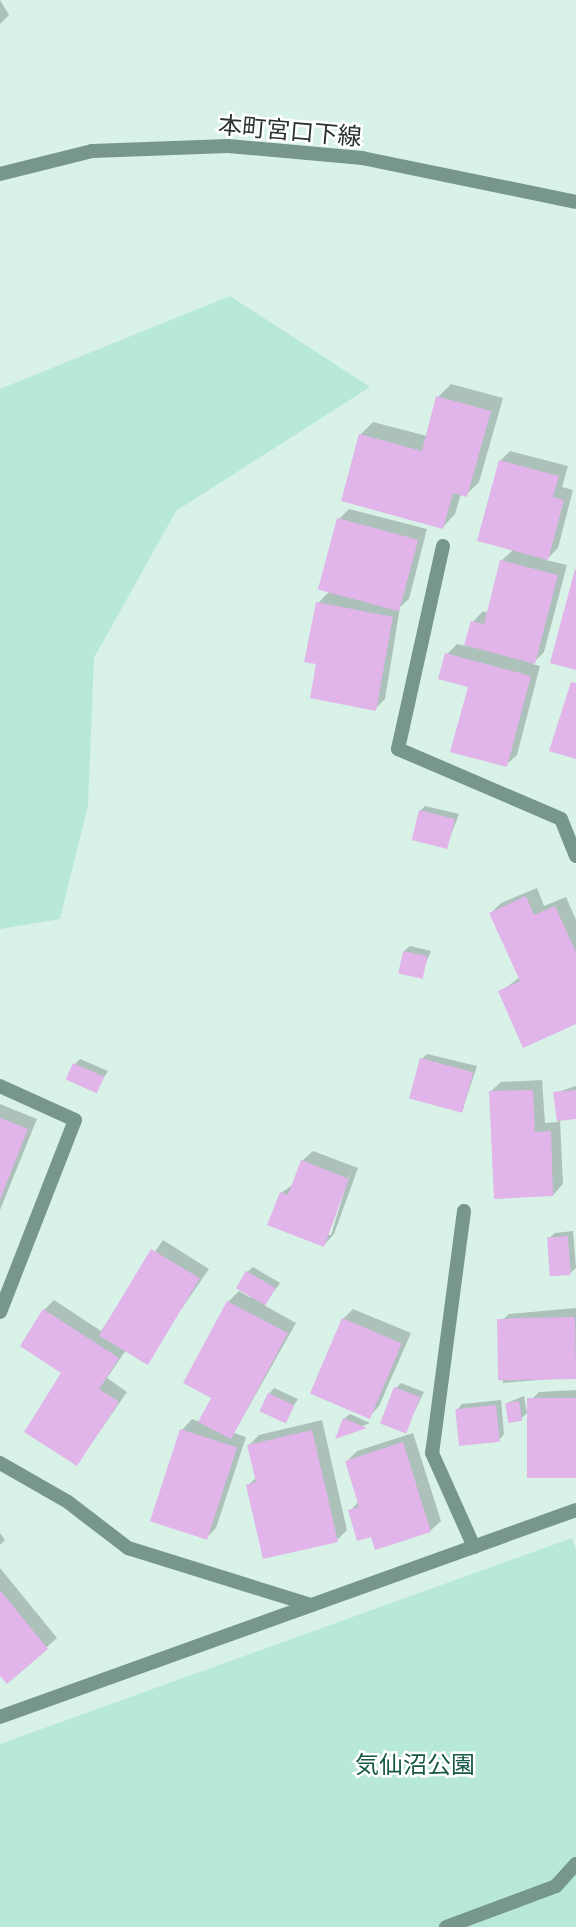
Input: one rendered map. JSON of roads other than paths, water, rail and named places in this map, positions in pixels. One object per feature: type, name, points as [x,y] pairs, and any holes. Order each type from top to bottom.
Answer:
[{"type":"street","name":"本町宮口下線","points":[[0,174],[92,151],[228,146],[362,158],[576,202]]},
{"type":"street","points":[[443,546],[398,749],[561,819],[576,856]]},
{"type":"street","points":[[0,1086],[75,1120],[0,1312]]},
{"type":"street","points":[[464,1211],[432,1453],[474,1547]]},
{"type":"street","points":[[0,1463],[68,1502],[128,1548],[311,1605]]},
{"type":"street","points":[[0,1717],[576,1510]]},
{"type":"street","points":[[446,1927],[556,1886],[576,1864]]},
{"type":"park label","name":"気仙沼公園","points":[[415,1765]]}]
